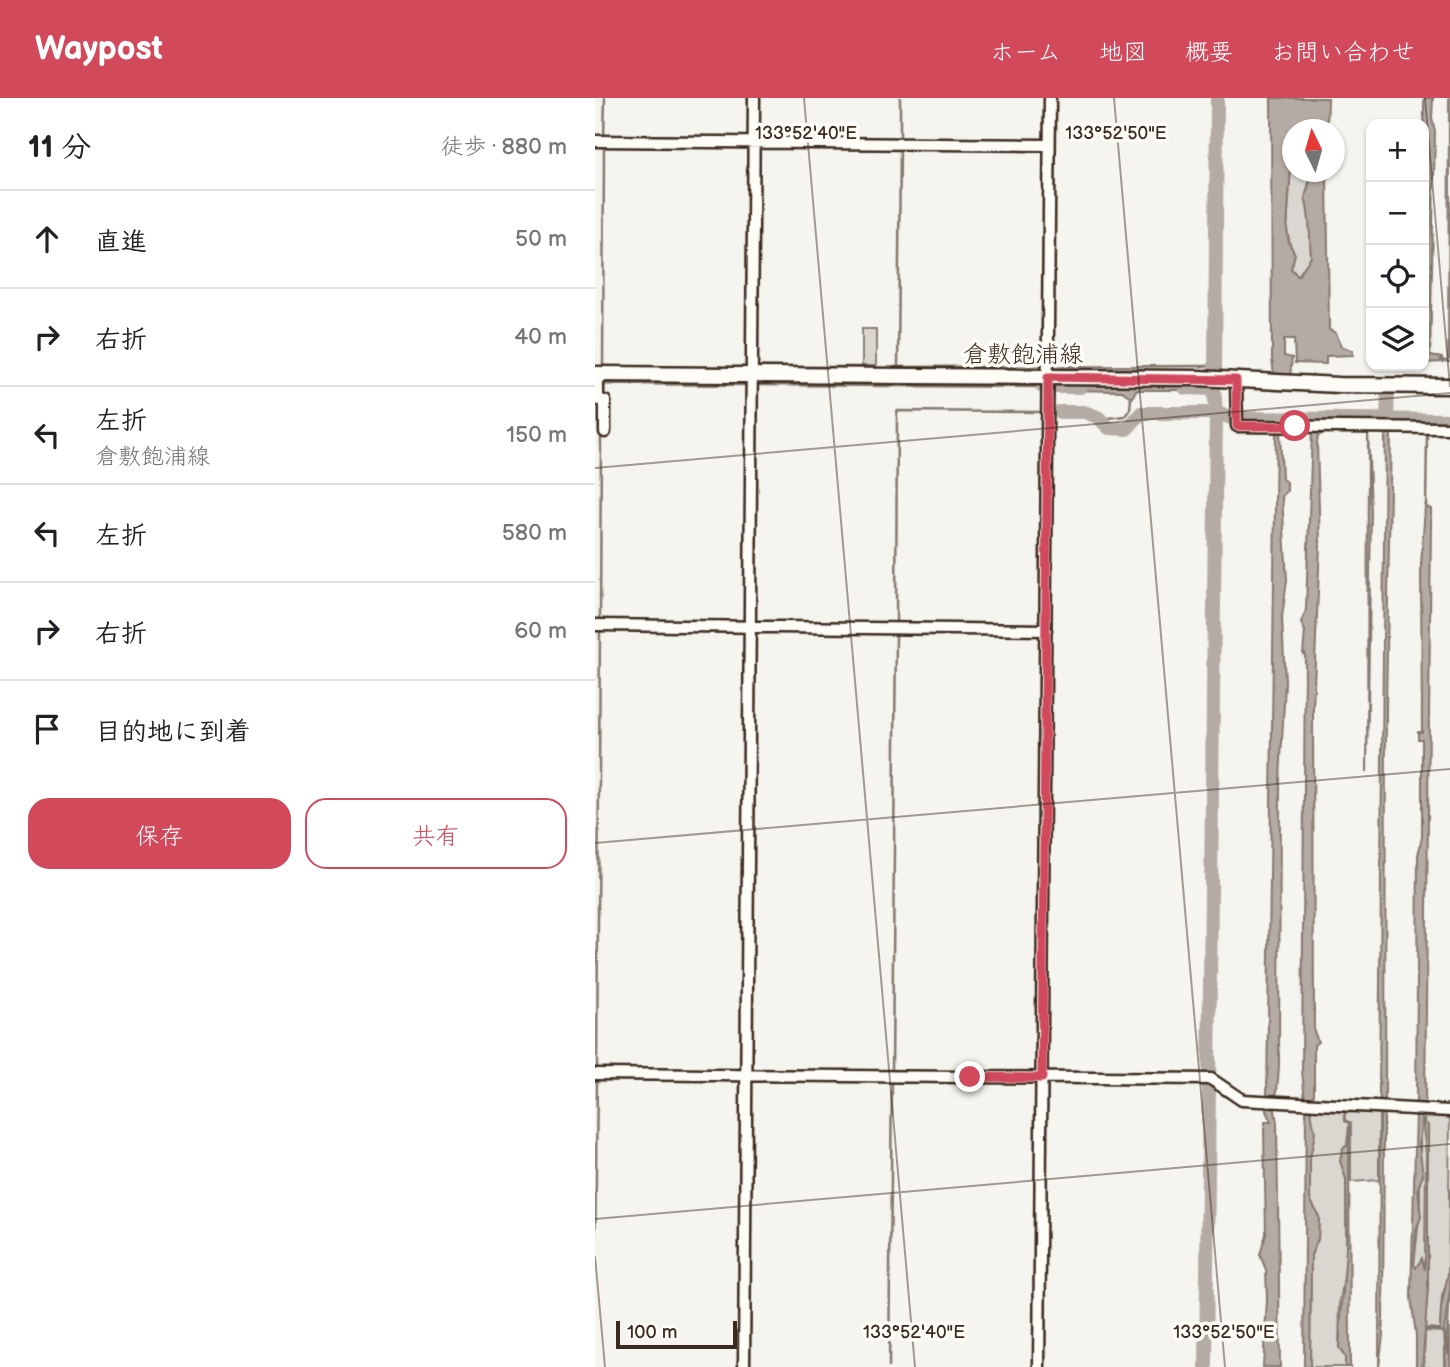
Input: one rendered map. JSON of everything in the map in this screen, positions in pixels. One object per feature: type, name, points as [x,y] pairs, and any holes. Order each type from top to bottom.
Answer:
[{"type":"main road","name":"倉敷飽浦線","points":[[597,379],[753,381],[1048,377],[1450,386]]},
{"type":"street","points":[[744,1367],[753,381],[751,142],[754,98]]},
{"type":"street","points":[[1039,1367],[1039,1078],[1048,412],[1046,145],[1049,98]]},
{"type":"street","points":[[595,141],[1046,145]]},
{"type":"street","points":[[597,379],[597,399],[605,401],[605,432]]},
{"type":"street","points":[[1236,380],[1237,426],[1450,428]]},
{"type":"street","points":[[595,625],[1046,630]]},
{"type":"street","points":[[595,1074],[1208,1079],[1242,1100],[1450,1111]]},
{"type":"shaded area","points":[[1271,98],[1328,98],[1327,119],[1282,119],[1282,182],[1290,182],[1287,230],[1289,243],[1295,254],[1291,269],[1298,276],[1311,257],[1305,198],[1309,182],[1327,182],[1329,330],[1336,333],[1341,346],[1353,351],[1353,355],[1326,356],[1326,364],[1295,363],[1294,339],[1284,339],[1284,356],[1292,358],[1290,377],[1274,376]]},
{"type":"shaded area","points":[[1424,98],[1433,98],[1432,118],[1435,132],[1430,356],[1442,358],[1443,362],[1429,363],[1429,119],[1424,119]]},
{"type":"shaded area","points":[[1449,98],[1450,359],[1448,359]]},
{"type":"shaded area","points":[[1290,182],[1309,182],[1305,198],[1311,257],[1298,276],[1291,269],[1293,259],[1287,230]]},
{"type":"shaded area","points":[[862,329],[876,329],[876,366],[862,366]]},
{"type":"shaded area","points":[[1062,386],[1201,386],[1201,390],[1136,390],[1132,398],[1122,391],[1063,390]]},
{"type":"shaded area","points":[[1312,430],[1322,430],[1317,443],[1320,544],[1313,709],[1314,1031],[1318,1042],[1314,1045],[1314,1094],[1311,1100],[1305,1100],[1302,1071],[1305,631],[1301,623],[1306,610]]},
{"type":"shaded area","points":[[1368,430],[1371,513],[1367,772]]},
{"type":"shaded area","points":[[1385,430],[1390,430],[1391,433],[1386,707],[1385,1105],[1381,1104],[1379,1093]]},
{"type":"shaded area","points":[[1276,431],[1280,431],[1282,479],[1287,482],[1287,491],[1282,496],[1287,580],[1282,617],[1285,683],[1280,779],[1279,1066],[1277,1092],[1273,1099],[1267,1098]]},
{"type":"shaded area","points":[[1425,506],[1431,509],[1431,522],[1425,1106],[1416,1105],[1418,855],[1422,837],[1422,739],[1418,739],[1418,732],[1422,732],[1421,565]]},
{"type":"shaded area","points":[[1267,1104],[1274,1104],[1277,1123],[1280,1367],[1263,1367],[1267,1300],[1266,1270],[1260,1255],[1266,1234],[1264,1130],[1265,1122],[1271,1122],[1266,1111]]},
{"type":"shaded area","points":[[1306,1106],[1310,1106],[1315,1133],[1310,1158],[1310,1199],[1319,1217],[1318,1239],[1311,1255],[1310,1367],[1304,1367]]},
{"type":"shaded area","points":[[1310,1106],[1344,1108],[1345,1117],[1345,1108],[1379,1110],[1379,1180],[1351,1182],[1351,1123],[1345,1120],[1349,1123],[1344,1168],[1346,1264],[1340,1301],[1339,1348],[1345,1357],[1345,1367],[1310,1367],[1311,1255],[1318,1239],[1319,1217],[1310,1199]]},
{"type":"shaded area","points":[[1380,1110],[1383,1110],[1384,1120],[1383,1335],[1379,1367]]},
{"type":"shaded area","points":[[1416,1112],[1425,1114],[1424,1123],[1428,1125],[1428,1287],[1425,1328],[1440,1329],[1441,1308],[1449,1269],[1450,1190],[1450,1290],[1444,1329],[1448,1354],[1450,1328],[1450,1367],[1446,1367],[1444,1331],[1425,1330],[1422,1367],[1416,1367],[1416,1335],[1411,1297]],"holes":[[[1422,1118],[1426,1153],[1425,1270],[1422,1258],[1416,1268],[1414,1265],[1416,1230],[1421,1217],[1418,1188],[1423,1175],[1419,1145]]]},
{"type":"shaded area","points":[[1425,1113],[1450,1114],[1448,1280],[1442,1296],[1440,1329],[1425,1329],[1427,1270],[1421,1260],[1416,1269],[1414,1265],[1420,1211],[1420,1122]]},
{"type":"shaded area","points":[[1349,1123],[1350,1367],[1345,1367],[1345,1357],[1339,1348],[1347,1234],[1346,1179],[1340,1161],[1343,1148],[1349,1145]]},
{"type":"shaded area","points":[[1450,1290],[1445,1367],[1424,1367],[1425,1331],[1443,1332],[1446,1338]]},
{"type":"waterway","points":[[604,137],[605,98]]},
{"type":"waterway","points":[[900,98],[900,140]]},
{"type":"waterway","points":[[1043,368],[1045,98]]},
{"type":"waterway","points":[[1215,373],[1217,98]]},
{"type":"waterway","points":[[603,368],[604,145]]},
{"type":"waterway","points":[[898,367],[900,147]]},
{"type":"waterway","points":[[1441,360],[1450,362]]},
{"type":"waterway","points":[[895,367],[1215,366]]},
{"type":"waterway","points":[[756,367],[876,367]]},
{"type":"waterway","points":[[603,382],[603,394]]},
{"type":"waterway","points":[[602,384],[749,385]]},
{"type":"waterway","points":[[756,385],[1043,387]]},
{"type":"waterway","points":[[1043,387],[1080,387]]},
{"type":"waterway","points":[[1185,388],[1214,389],[1216,413],[1232,418],[1450,420]]},
{"type":"waterway","points":[[1387,419],[1388,393]]},
{"type":"waterway","points":[[1100,419],[1125,416],[1130,409],[1131,398]]},
{"type":"waterway","points":[[896,625],[897,411],[1043,412]]},
{"type":"waterway","points":[[1060,412],[1084,412],[1098,417],[1109,428],[1127,429],[1141,413],[1216,413],[1206,1367]]},
{"type":"waterway","points":[[600,621],[601,434]]},
{"type":"waterway","points":[[1426,508],[1427,434]]},
{"type":"waterway","points":[[597,1069],[600,628]]},
{"type":"waterway","points":[[892,1071],[896,632]]},
{"type":"waterway","points":[[595,1266],[597,1076]]},
{"type":"waterway","points":[[889,1367],[892,1079]]},
{"type":"route","points":[[970,1077],[1042,1078],[1048,377],[1236,380],[1237,426],[1295,426]]}]
